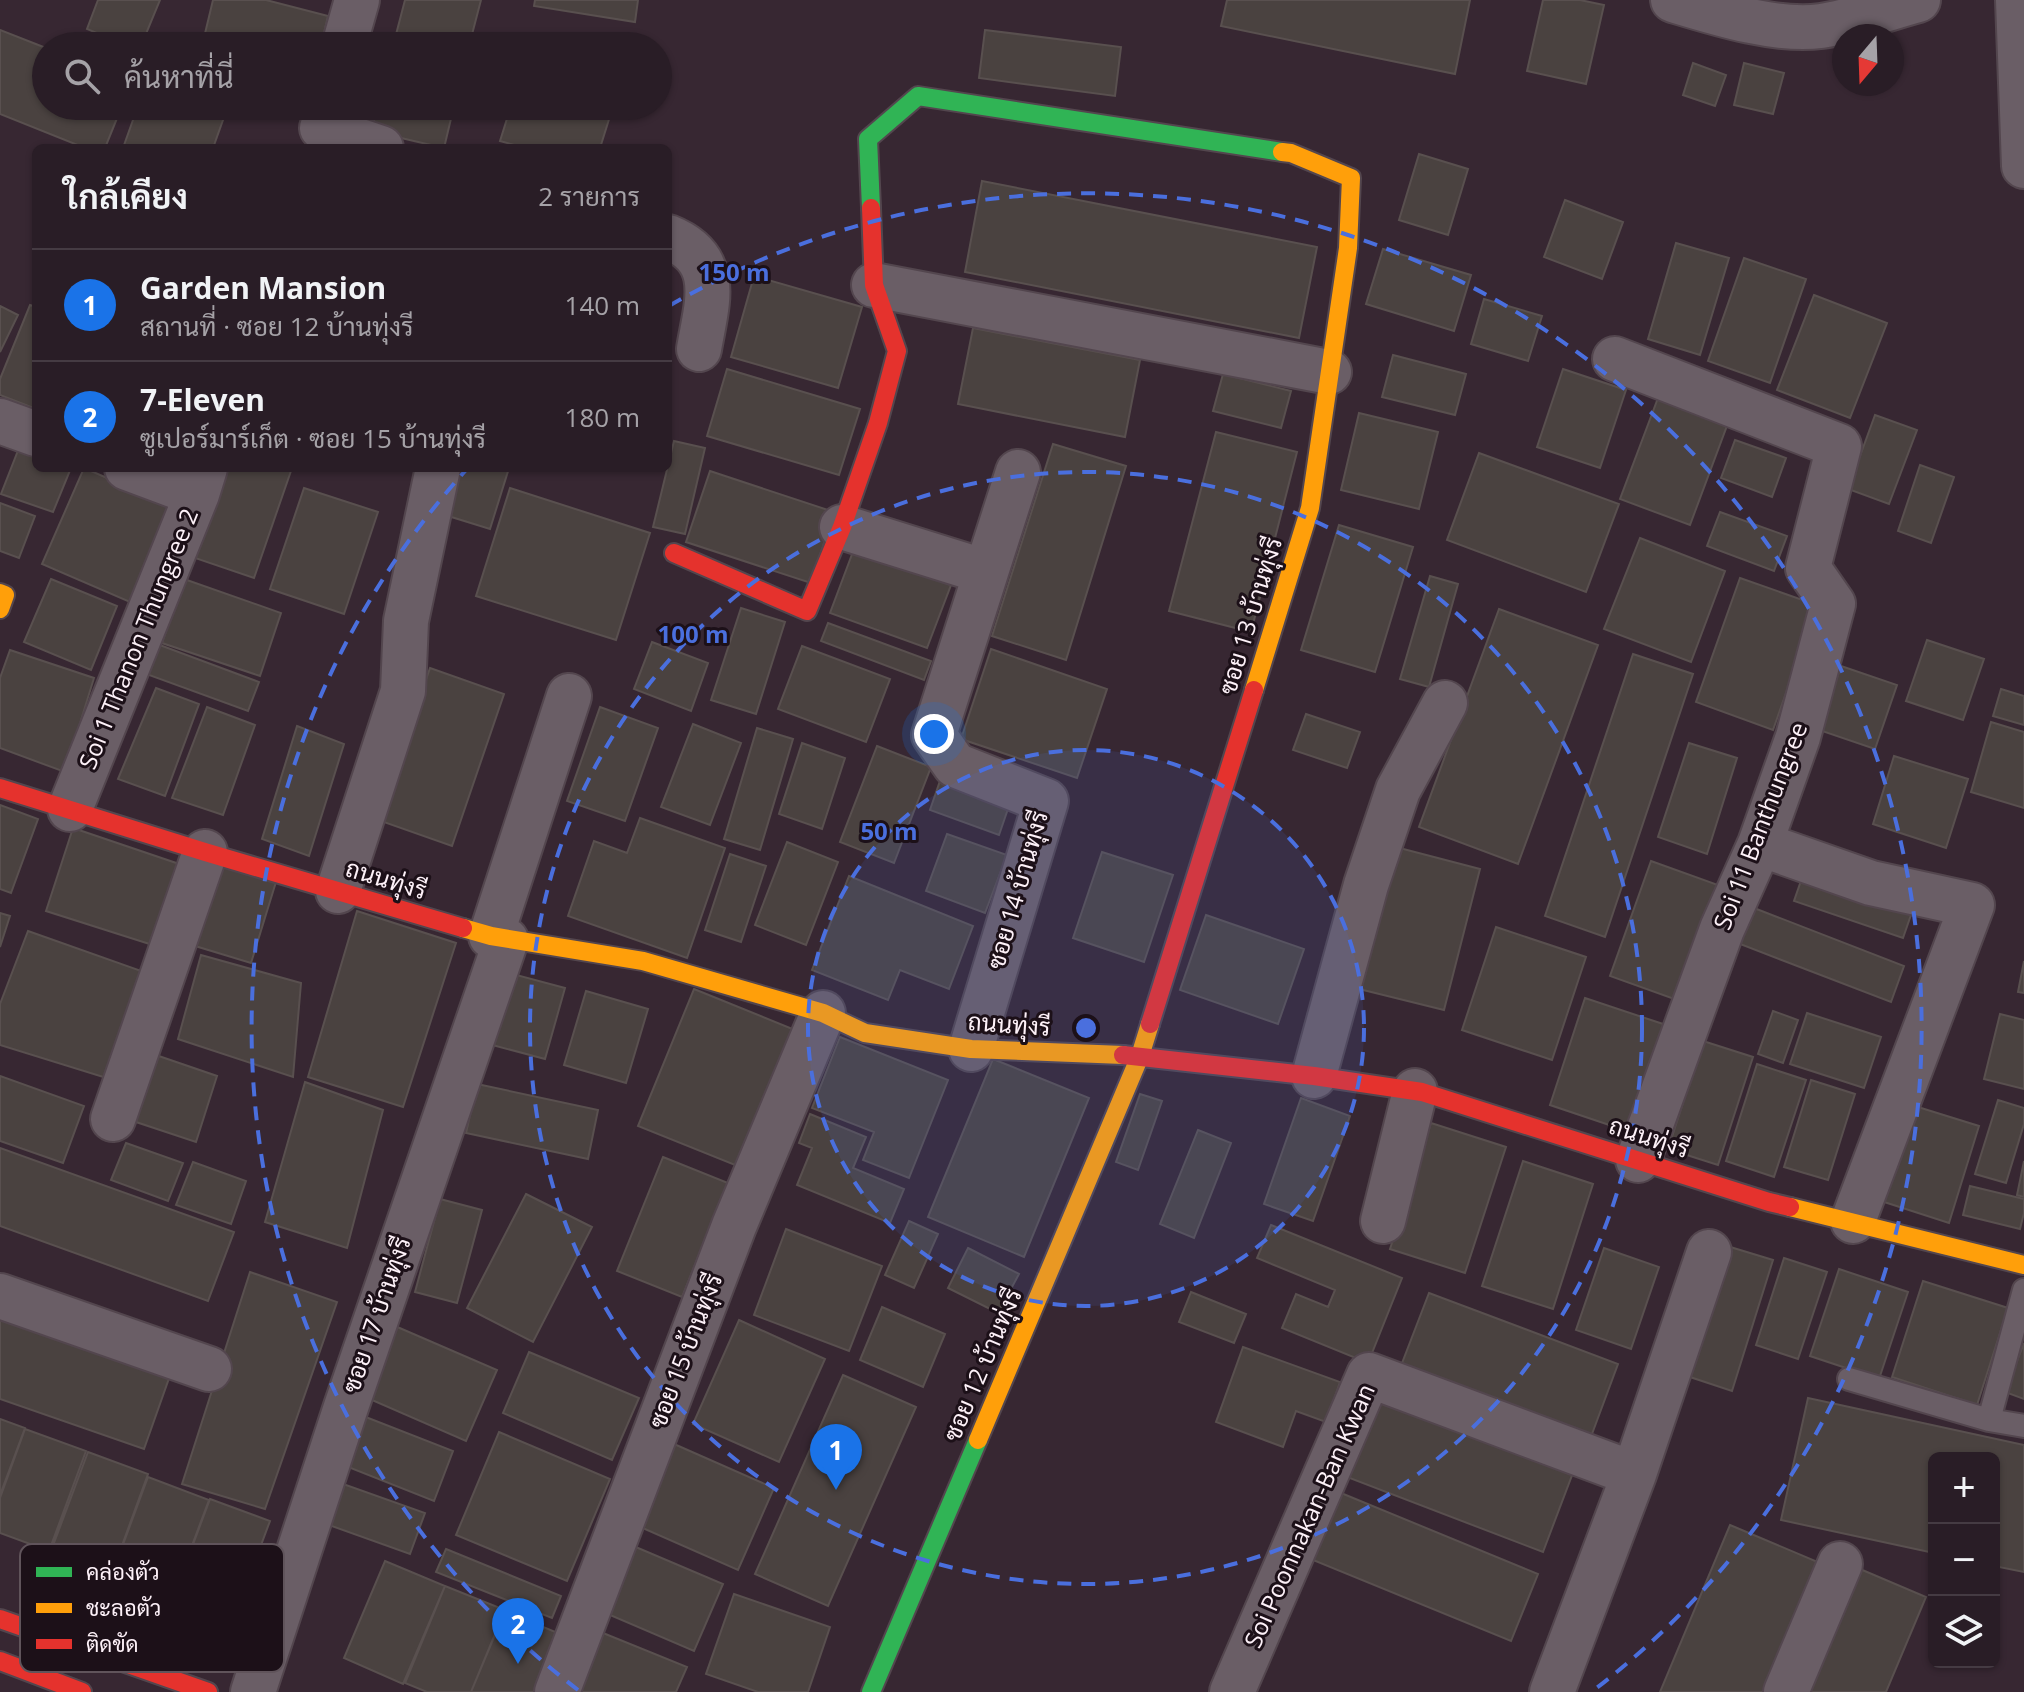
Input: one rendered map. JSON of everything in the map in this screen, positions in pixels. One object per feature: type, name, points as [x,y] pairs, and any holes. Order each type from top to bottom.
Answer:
[{"type":"street","points":[[348,32],[357,0]]},
{"type":"street","points":[[1673,0],[1713,12],[1792,27],[1821,26],[1918,0]]},
{"type":"street","points":[[2018,0],[2024,166]]},
{"type":"street","name":"ซอย 13 บ้านทุ่งรี","points":[[874,285],[868,139],[918,96],[1291,153],[1351,178],[1348,248],[1310,508],[1140,1056]]},
{"type":"street","points":[[321,127],[370,144]]},
{"type":"street","points":[[672,239],[692,249],[705,269],[708,291],[699,349]]},
{"type":"street","points":[[874,285],[1329,372]]},
{"type":"street","points":[[674,553],[807,611],[842,527],[878,423],[897,351],[874,285]]},
{"type":"street","name":"Soi 11 Banthungree","points":[[1615,359],[1839,446],[1808,568],[1833,604],[1798,737],[1760,844],[1722,929],[1638,1160]]},
{"type":"street","points":[[0,421],[32,433]]},
{"type":"street","points":[[150,472],[201,481]]},
{"type":"street","points":[[338,891],[403,691],[406,621],[437,472]]},
{"type":"street","name":"ซอย 14 บ้านทุ่งรี","points":[[971,1049],[1046,801],[955,765],[934,735],[1018,472]]},
{"type":"street","name":"Soi 1 Thanon Thungree 2","points":[[70,809],[201,481]]},
{"type":"street","points":[[842,527],[986,572]]},
{"type":"street","points":[[0,593],[5,595],[0,609]]},
{"type":"street","name":"ซอย 17 บ้านทุ่งรี","points":[[284,1597],[498,938],[569,696]]},
{"type":"street","points":[[1314,1076],[1366,885],[1398,790],[1445,703]]},
{"type":"street","name":"ถนนทุ่งรี","points":[[0,788],[498,938],[643,961],[823,1013],[865,1033],[971,1049],[1140,1056],[1415,1091],[1769,1202],[2024,1265]]},
{"type":"street","points":[[1760,844],[1871,883],[1972,905],[1853,1221]]},
{"type":"street","points":[[113,1119],[205,852]]},
{"type":"street","name":"ซอย 15 บ้านทุ่งรี","points":[[557,1692],[734,1226],[823,1013]]},
{"type":"street","name":"ซอย 12 บ้านทุ่งรี","points":[[871,1692],[1140,1056]]},
{"type":"street","points":[[1383,1221],[1415,1091]]},
{"type":"street","points":[[1552,1692],[1634,1474],[1709,1252]]},
{"type":"street","points":[[0,1296],[209,1369]]},
{"type":"street","name":"Soi Poonnakan-Ban Kwan","points":[[1232,1692],[1369,1375],[1634,1474]]},
{"type":"street","points":[[1786,1692],[1840,1564]]},
{"type":"street","points":[[0,1619],[20,1626]]},
{"type":"street","points":[[0,1661],[20,1669]]},
{"type":"street","points":[[29,1672],[82,1692]]},
{"type":"street","points":[[151,1672],[208,1692]]},
{"type":"street","name":"ซอย 17 บ้านทุ่งรี","points":[[253,1692],[260,1672]]},
{"type":"lane","points":[[1989,1420],[2024,1290]]},
{"type":"lane","points":[[1849,1379],[1989,1420],[2024,1426]]},
{"type":"building","points":[[98,0],[160,0],[147,32],[94,32],[87,29]]},
{"type":"building","points":[[213,0],[266,0],[328,16],[324,32],[205,32]]},
{"type":"building","points":[[405,0],[481,0],[473,32],[397,32]]},
{"type":"building","points":[[535,0],[638,0],[635,22],[534,6]]},
{"type":"building","points":[[1227,0],[1470,0],[1455,74],[1221,26]]},
{"type":"building","points":[[1543,0],[1580,0],[1604,5],[1586,84],[1527,71]]},
{"type":"building","points":[[0,30],[32,43],[32,120],[116,120],[107,144],[75,144],[0,114]]},
{"type":"building","points":[[985,30],[1121,47],[1115,96],[979,78]]},
{"type":"building","points":[[1693,63],[1726,75],[1715,106],[1683,95]]},
{"type":"building","points":[[1744,63],[1784,73],[1773,114],[1734,105]]},
{"type":"building","points":[[133,120],[223,120],[214,144],[124,144]]},
{"type":"building","points":[[374,120],[451,120],[445,144],[427,144],[371,131]]},
{"type":"building","points":[[507,120],[609,120],[601,144],[511,144],[500,141]]},
{"type":"building","points":[[1419,154],[1468,169],[1448,235],[1399,220]]},
{"type":"building","points":[[982,181],[1317,247],[1299,338],[965,272]]},
{"type":"building","points":[[1565,200],[1623,222],[1602,279],[1544,257]]},
{"type":"building","points":[[1676,243],[1729,258],[1700,355],[1648,339]]},
{"type":"building","points":[[1383,249],[1471,275],[1454,331],[1366,304]]},
{"type":"building","points":[[1744,258],[1806,279],[1770,383],[1708,361]]},
{"type":"building","points":[[754,276],[862,307],[838,388],[731,357]]},
{"type":"building","points":[[1814,295],[1887,323],[1850,418],[1777,390]]},
{"type":"building","points":[[1484,299],[1542,316],[1528,361],[1471,344]]},
{"type":"building","points":[[0,306],[18,315],[0,352]]},
{"type":"building","points":[[32,306],[32,407],[0,395],[0,379]]},
{"type":"building","points":[[973,328],[1140,360],[1125,437],[958,404]]},
{"type":"building","points":[[1393,355],[1466,374],[1455,415],[1382,397]]},
{"type":"building","points":[[727,369],[860,409],[839,475],[707,436]]},
{"type":"building","points":[[1563,369],[1626,390],[1600,468],[1537,447]]},
{"type":"building","points":[[1223,374],[1291,391],[1281,428],[1213,411]]},
{"type":"building","points":[[1658,398],[1728,423],[1690,525],[1620,499]]},
{"type":"building","points":[[1359,413],[1438,432],[1419,509],[1341,490]]},
{"type":"building","points":[[1875,415],[1917,430],[1889,504],[1848,489]]},
{"type":"building","points":[[1216,432],[1297,452],[1251,632],[1169,611]]},
{"type":"building","points":[[1735,440],[1786,458],[1772,497],[1721,478]]},
{"type":"building","points":[[674,441],[705,448],[685,534],[653,527],[666,472],[672,472]]},
{"type":"building","points":[[1053,444],[1126,466],[1066,660],[992,636]]},
{"type":"building","points":[[19,448],[32,453],[32,472],[69,472],[53,512],[1,494]]},
{"type":"building","points":[[1479,453],[1619,504],[1586,592],[1447,540]]},
{"type":"building","points":[[1920,465],[1954,477],[1931,543],[1898,531]]},
{"type":"building","points":[[710,471],[834,512],[811,583],[686,542]]},
{"type":"building","points":[[82,472],[93,472],[172,506],[130,602],[42,564]]},
{"type":"building","points":[[225,472],[291,472],[254,578],[195,558]]},
{"type":"building","points":[[458,472],[508,472],[490,529],[445,515]]},
{"type":"building","points":[[304,488],[378,512],[344,614],[270,589]]},
{"type":"building","points":[[510,488],[650,533],[616,640],[476,596]]},
{"type":"building","points":[[0,503],[35,516],[19,558],[0,551]]},
{"type":"building","points":[[1720,512],[1787,536],[1774,571],[1707,546]]},
{"type":"building","points":[[1339,525],[1413,547],[1375,672],[1301,650]]},
{"type":"building","points":[[1640,538],[1725,571],[1691,662],[1604,629]]},
{"type":"building","points":[[854,549],[951,585],[927,648],[830,613]]},
{"type":"building","points":[[1430,576],[1458,584],[1429,687],[1400,679]]},
{"type":"building","points":[[1740,578],[1817,605],[1773,730],[1696,702]]},
{"type":"building","points":[[51,579],[117,606],[91,670],[24,642]]},
{"type":"building","points":[[184,579],[281,613],[260,676],[162,643]]},
{"type":"building","points":[[741,608],[785,622],[756,714],[711,700]]},
{"type":"building","points":[[1499,609],[1598,645],[1518,864],[1419,827]]},
{"type":"building","points":[[828,623],[931,661],[924,680],[821,641]]},
{"type":"building","points":[[1927,640],[1984,659],[1963,720],[1906,701]]},
{"type":"building","points":[[149,641],[259,682],[248,711],[138,671]]},
{"type":"building","points":[[652,642],[708,663],[691,711],[634,689]]},
{"type":"building","points":[[802,646],[890,679],[866,742],[778,709]]},
{"type":"building","points":[[991,649],[1107,689],[1077,778],[961,739]]},
{"type":"building","points":[[10,650],[94,678],[65,772],[0,748],[0,678]]},
{"type":"building","points":[[1633,654],[1693,674],[1605,937],[1545,916]]},
{"type":"building","points":[[1841,666],[1897,685],[1875,749],[1819,730]]},
{"type":"building","points":[[430,668],[504,694],[452,846],[378,820]]},
{"type":"building","points":[[156,688],[199,704],[165,796],[118,779]]},
{"type":"building","points":[[2001,689],[2024,696],[2024,725],[1993,716]]},
{"type":"building","points":[[207,707],[255,725],[223,815],[172,798]]},
{"type":"building","points":[[600,707],[658,728],[625,821],[567,801]]},
{"type":"building","points":[[1306,714],[1360,732],[1347,768],[1293,750]]},
{"type":"building","points":[[1991,722],[2024,732],[2024,808],[1971,792]]},
{"type":"building","points":[[693,724],[741,743],[710,825],[661,807]]},
{"type":"building","points":[[297,726],[344,744],[309,856],[262,839]]},
{"type":"building","points":[[757,728],[793,739],[760,850],[724,839]]},
{"type":"building","points":[[802,743],[845,758],[822,829],[779,814]]},
{"type":"building","points":[[1689,743],[1737,758],[1707,854],[1658,837]]},
{"type":"building","points":[[877,746],[931,767],[894,863],[840,842]]},
{"type":"building","points":[[1894,756],[1968,779],[1946,848],[1873,824]]},
{"type":"building","points":[[942,775],[1011,800],[999,835],[930,810]]},
{"type":"building","points":[[0,805],[38,819],[11,893],[0,889]]},
{"type":"building","points":[[640,818],[725,848],[687,958],[568,916],[594,841],[627,853]]},
{"type":"building","points":[[73,828],[188,867],[162,948],[46,911]]},
{"type":"building","points":[[947,834],[1007,855],[985,913],[926,891]]},
{"type":"building","points":[[787,842],[838,862],[806,945],[755,925]]},
{"type":"building","points":[[1388,845],[1480,869],[1444,1010],[1351,987]]},
{"type":"building","points":[[1102,852],[1173,875],[1144,962],[1073,938]]},
{"type":"building","points":[[730,854],[766,866],[741,942],[705,930]]},
{"type":"building","points":[[210,861],[276,882],[251,963],[182,942]]},
{"type":"building","points":[[1651,861],[1718,885],[1677,1000],[1610,976]]},
{"type":"building","points":[[1804,872],[1913,909],[1903,938],[1794,901]]},
{"type":"building","points":[[849,876],[973,926],[949,989],[900,970],[888,1000],[812,970]]},
{"type":"building","points":[[1754,908],[1904,966],[1891,1002],[1740,944]]},
{"type":"building","points":[[357,911],[456,943],[403,1107],[308,1077]]},
{"type":"building","points":[[0,913],[10,916],[0,947]]},
{"type":"building","points":[[1206,915],[1304,949],[1278,1024],[1180,990]]},
{"type":"building","points":[[1496,927],[1586,957],[1552,1060],[1462,1030]]},
{"type":"building","points":[[28,931],[147,973],[113,1080],[0,1045],[0,1004]]},
{"type":"building","points":[[201,955],[301,983],[293,1077],[178,1039]]},
{"type":"building","points":[[2024,961],[2024,993],[2018,992]]},
{"type":"building","points":[[505,972],[565,988],[545,1059],[485,1043]]},
{"type":"building","points":[[694,989],[800,1032],[745,1169],[638,1126]]},
{"type":"building","points":[[586,991],[648,1009],[626,1083],[564,1065]]},
{"type":"building","points":[[1585,998],[1666,1025],[1630,1132],[1550,1105]]},
{"type":"building","points":[[1773,1011],[1798,1020],[1783,1063],[1758,1054]]},
{"type":"building","points":[[1807,1013],[1881,1037],[1864,1088],[1790,1064]]},
{"type":"building","points":[[2000,1014],[2024,1020],[2024,1089],[1984,1079]]},
{"type":"building","points":[[840,1037],[948,1080],[909,1178],[863,1160],[874,1132],[812,1108]]},
{"type":"building","points":[[1703,1041],[1753,1057],[1718,1165],[1668,1149]]},
{"type":"building","points":[[150,1053],[217,1076],[196,1142],[127,1119]]},
{"type":"building","points":[[993,1059],[1089,1098],[1024,1257],[928,1217]]},
{"type":"building","points":[[1757,1064],[1806,1080],[1774,1177],[1726,1161]]},
{"type":"building","points":[[0,1076],[84,1106],[63,1163],[0,1141]]},
{"type":"building","points":[[1811,1080],[1855,1094],[1828,1180],[1784,1167]]},
{"type":"building","points":[[305,1082],[383,1110],[347,1248],[265,1222]]},
{"type":"building","points":[[477,1084],[598,1110],[588,1159],[466,1133]]},
{"type":"building","points":[[1140,1094],[1162,1101],[1138,1170],[1116,1162]]},
{"type":"building","points":[[1301,1098],[1350,1116],[1313,1221],[1264,1204]]},
{"type":"building","points":[[1998,1100],[2024,1108],[2024,1124],[2006,1183],[1975,1174]]},
{"type":"building","points":[[1905,1103],[1979,1126],[1949,1223],[1875,1199]]},
{"type":"building","points":[[810,1114],[866,1137],[853,1168],[904,1189],[890,1223],[797,1185],[812,1148],[799,1143]]},
{"type":"building","points":[[1431,1123],[1506,1147],[1465,1273],[1390,1249]]},
{"type":"building","points":[[1198,1130],[1231,1143],[1194,1238],[1160,1224]]},
{"type":"building","points":[[126,1143],[183,1163],[168,1201],[111,1180]]},
{"type":"building","points":[[0,1148],[234,1232],[208,1301],[0,1226]]},
{"type":"building","points":[[663,1157],[728,1183],[682,1297],[617,1271]]},
{"type":"building","points":[[1523,1161],[1593,1184],[1553,1309],[1482,1286]]},
{"type":"building","points":[[2024,1161],[2024,1197],[2017,1195]]},
{"type":"building","points":[[193,1162],[246,1181],[231,1224],[176,1205]]},
{"type":"building","points":[[1970,1186],[2024,1199],[2020,1229],[1963,1215]]},
{"type":"building","points":[[526,1194],[592,1227],[533,1342],[467,1308]]},
{"type":"building","points":[[440,1199],[482,1210],[457,1303],[415,1292]]},
{"type":"building","points":[[909,1221],[938,1234],[914,1288],[885,1275]]},
{"type":"building","points":[[1271,1225],[1402,1278],[1368,1363],[1282,1328],[1296,1294],[1328,1307],[1335,1290],[1257,1258]]},
{"type":"building","points":[[786,1229],[882,1266],[849,1351],[754,1315]]},
{"type":"building","points":[[1727,1246],[1773,1260],[1732,1391],[1687,1376]]},
{"type":"building","points":[[968,1248],[1019,1274],[998,1313],[948,1288]]},
{"type":"building","points":[[1604,1248],[1659,1267],[1631,1349],[1576,1330]]},
{"type":"building","points":[[1784,1258],[1827,1272],[1798,1359],[1756,1345]]},
{"type":"building","points":[[1839,1269],[1908,1292],[1879,1379],[1810,1356]]},
{"type":"building","points":[[250,1272],[337,1302],[265,1509],[182,1484]]},
{"type":"building","points":[[1923,1281],[2008,1308],[1977,1405],[1892,1377]]},
{"type":"building","points":[[1191,1292],[1246,1314],[1234,1343],[1179,1322]]},
{"type":"building","points":[[1429,1293],[1618,1364],[1589,1442],[1399,1371]]},
{"type":"building","points":[[0,1307],[173,1367],[144,1449],[0,1399]]},
{"type":"building","points":[[882,1307],[945,1334],[923,1387],[860,1360]]},
{"type":"building","points":[[739,1320],[825,1359],[779,1462],[693,1424]]},
{"type":"building","points":[[395,1326],[497,1370],[466,1441],[365,1397]]},
{"type":"building","points":[[2024,1343],[2024,1399],[2005,1392]]},
{"type":"building","points":[[1243,1347],[1340,1382],[1326,1422],[1296,1411],[1283,1447],[1216,1422]]},
{"type":"building","points":[[529,1352],[639,1398],[612,1460],[503,1413]]},
{"type":"building","points":[[843,1375],[916,1407],[828,1606],[755,1574]]},
{"type":"building","points":[[1379,1395],[1574,1470],[1543,1552],[1347,1477]]},
{"type":"building","points":[[1808,1398],[2024,1445],[2024,1572],[2000,1567],[2000,1452],[1928,1452],[1928,1552],[1781,1520]]},
{"type":"building","points":[[358,1414],[453,1451],[434,1501],[338,1463]]},
{"type":"building","points":[[0,1419],[25,1428],[0,1495]]},
{"type":"building","points":[[25,1429],[86,1451],[52,1544],[30,1544],[0,1533],[0,1498]]},
{"type":"building","points":[[499,1432],[610,1479],[567,1581],[456,1535]]},
{"type":"building","points":[[674,1444],[774,1488],[738,1570],[638,1526]]},
{"type":"building","points":[[88,1452],[148,1474],[123,1544],[54,1544]]},
{"type":"building","points":[[148,1477],[209,1500],[193,1544],[123,1544]]},
{"type":"building","points":[[329,1479],[425,1513],[410,1554],[315,1520]]},
{"type":"building","points":[[1341,1493],[1538,1574],[1511,1641],[1313,1560]]},
{"type":"building","points":[[210,1499],[270,1521],[261,1544],[193,1544]]},
{"type":"building","points":[[1730,1525],[1820,1563],[1766,1692],[1660,1692]]},
{"type":"building","points":[[631,1545],[723,1584],[694,1651],[603,1612]]},
{"type":"building","points":[[446,1549],[561,1596],[552,1618],[436,1572]]},
{"type":"building","points":[[385,1561],[445,1586],[403,1684],[344,1658]]},
{"type":"building","points":[[1860,1569],[1926,1597],[1886,1692],[1808,1692]]},
{"type":"building","points":[[445,1586],[505,1610],[471,1692],[427,1692],[405,1683]]},
{"type":"building","points":[[734,1594],[830,1627],[808,1692],[758,1692],[706,1674]]},
{"type":"building","points":[[505,1611],[565,1636],[541,1692],[471,1692]]},
{"type":"building","points":[[603,1633],[687,1667],[676,1692],[580,1692]]},
{"type":"traffic: fast","points":[[871,208],[868,139],[918,96],[1282,152]]},
{"type":"traffic: fast","points":[[871,1692],[978,1440]]},
{"type":"traffic: slow","points":[[1254,690],[1310,508],[1348,248],[1351,178],[1282,152]]},
{"type":"traffic: slow","points":[[0,593],[5,595],[0,609]]},
{"type":"traffic: slow","points":[[463,928],[491,936],[643,961],[823,1013],[865,1033],[971,1049],[1123,1055]]},
{"type":"traffic: slow","points":[[978,1440],[1140,1056],[1150,1024]]},
{"type":"traffic: slow","points":[[1790,1207],[2024,1265]]},
{"type":"traffic: jam","points":[[674,553],[807,611],[842,527],[878,423],[897,351],[874,285],[871,208]]},
{"type":"traffic: jam","points":[[1150,1024],[1254,690]]},
{"type":"traffic: jam","points":[[0,788],[463,928]]},
{"type":"traffic: jam","points":[[1123,1055],[1314,1076],[1422,1092],[1790,1207]]},
{"type":"traffic: jam","points":[[0,1619],[20,1626]]},
{"type":"traffic: jam","points":[[0,1661],[20,1669]]},
{"type":"traffic: jam","points":[[29,1672],[82,1692]]},
{"type":"traffic: jam","points":[[151,1672],[208,1692]]},
{"type":"place","name":"Garden Mansion","points":[[836,1490]]},
{"type":"place","name":"7-Eleven","points":[[518,1664]]}]
